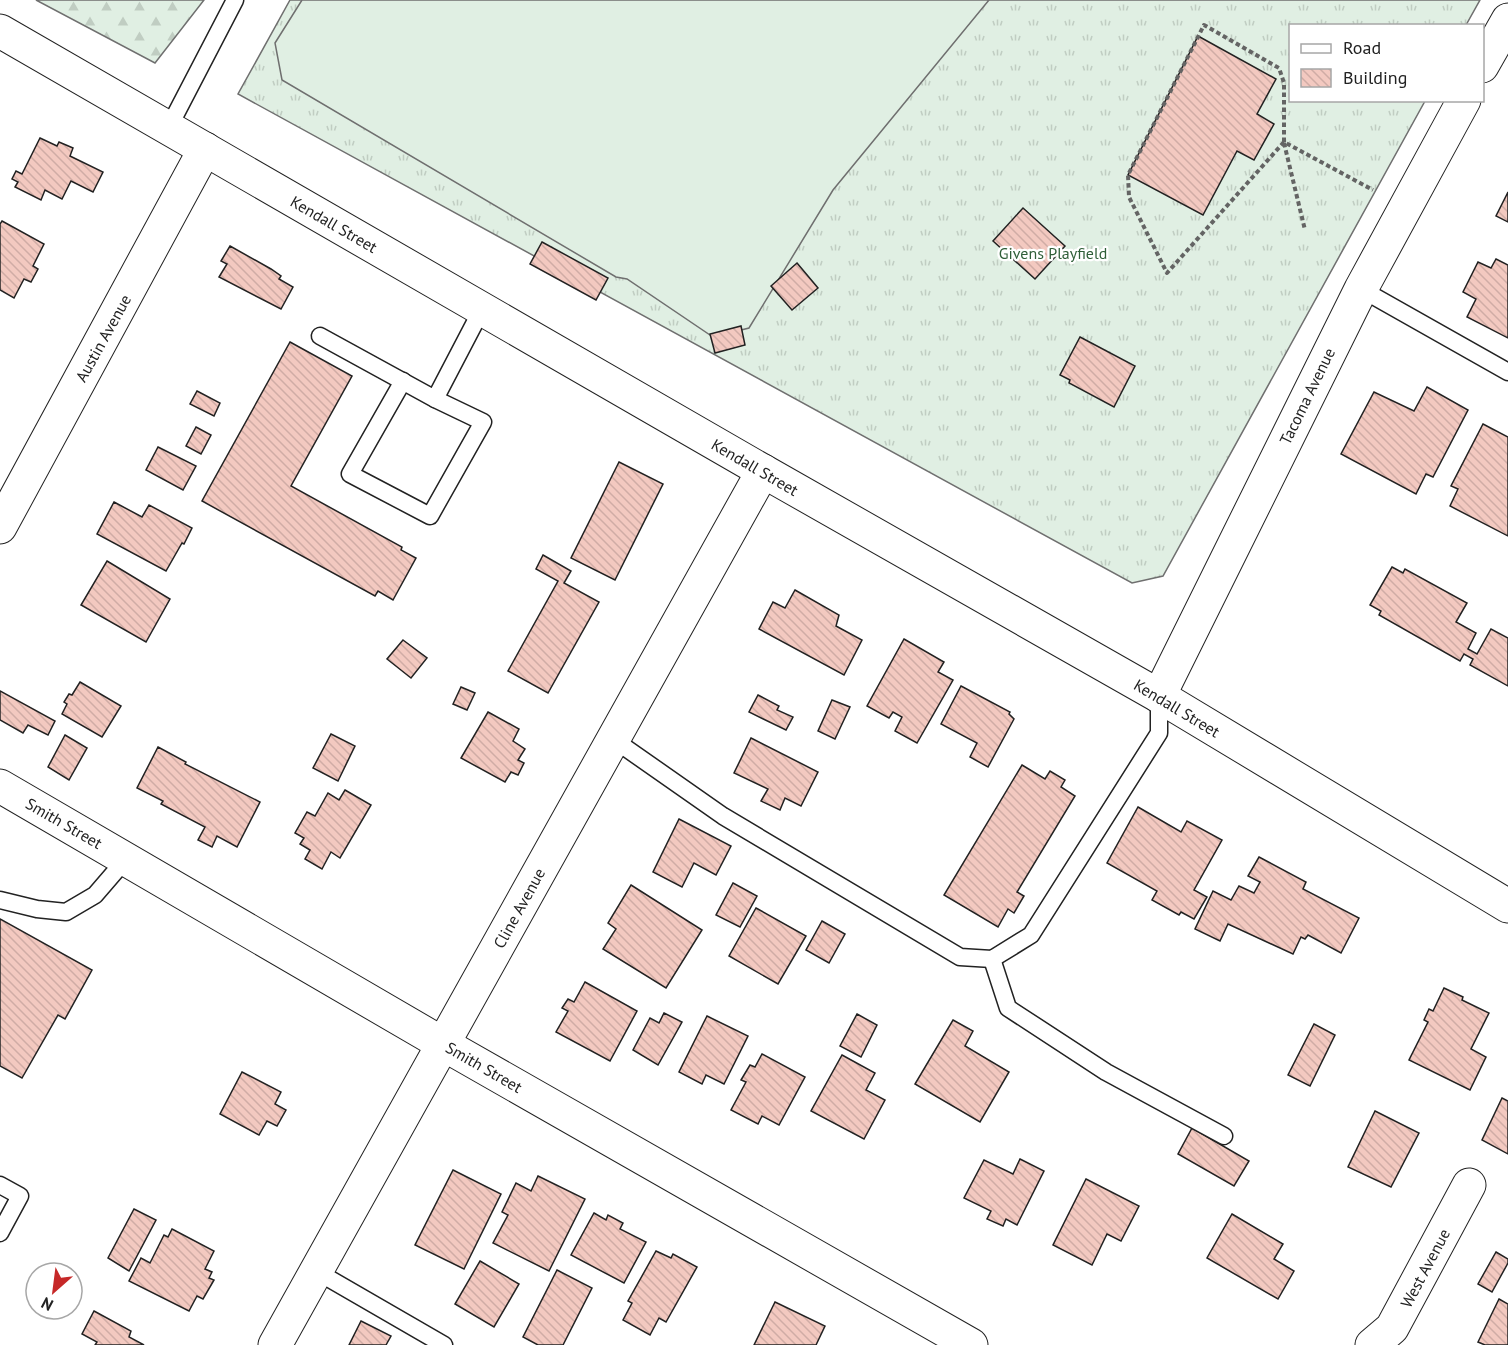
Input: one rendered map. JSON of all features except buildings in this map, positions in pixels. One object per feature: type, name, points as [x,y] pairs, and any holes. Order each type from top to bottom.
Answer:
[{"type":"street","points":[[1484,62],[1508,20]]},
{"type":"street","name":"Kendall Street","points":[[0,31],[763,471],[1159,696],[1508,906]]},
{"type":"street","name":"Tacoma Avenue","points":[[1159,696],[1361,289],[1463,102]]},
{"type":"street","name":"Austin Avenue","points":[[0,527],[205,149]]},
{"type":"street","name":"Cline Avenue","points":[[275,1345],[763,471]]},
{"type":"street","name":"Smith Street","points":[[0,786],[443,1044],[971,1345]]},
{"type":"street","name":"West Avenue","points":[[1372,1345],[1392,1328],[1469,1185]]},
{"type":"lane","points":[[169,127],[235,0]]},
{"type":"lane","points":[[1361,289],[1508,372]]},
{"type":"lane","points":[[435,399],[482,309]]},
{"type":"lane","points":[[320,336],[403,381],[435,399],[483,422],[430,516],[350,474],[403,381]]},
{"type":"lane","points":[[613,739],[723,816],[960,957],[992,959],[1030,935],[1160,733],[1159,696]]},
{"type":"lane","points":[[0,900],[37,909],[66,912],[94,895],[126,859]]},
{"type":"lane","points":[[992,959],[1008,1008],[1106,1072],[1224,1136]]},
{"type":"lane","points":[[0,1185],[20,1196],[0,1233]]},
{"type":"lane","points":[[316,1272],[444,1345]]},
{"type":"path","points":[[1284,142],[1167,273],[1129,197],[1128,175],[1204,25],[1279,68],[1284,83],[1284,142],[1305,230]]},
{"type":"path","points":[[1284,142],[1405,208]]},
{"type":"green space","points":[[36,0],[204,0],[155,63]]},
{"type":"green space","name":"Givens Playfield","points":[[290,0],[1480,0],[1467,24],[1289,24],[1289,102],[1424,102],[1163,576],[1132,583],[238,94]]},
{"type":"green space","points":[[302,0],[989,0],[833,190],[749,328],[713,337],[627,279],[616,277],[282,80],[275,43]]}]
